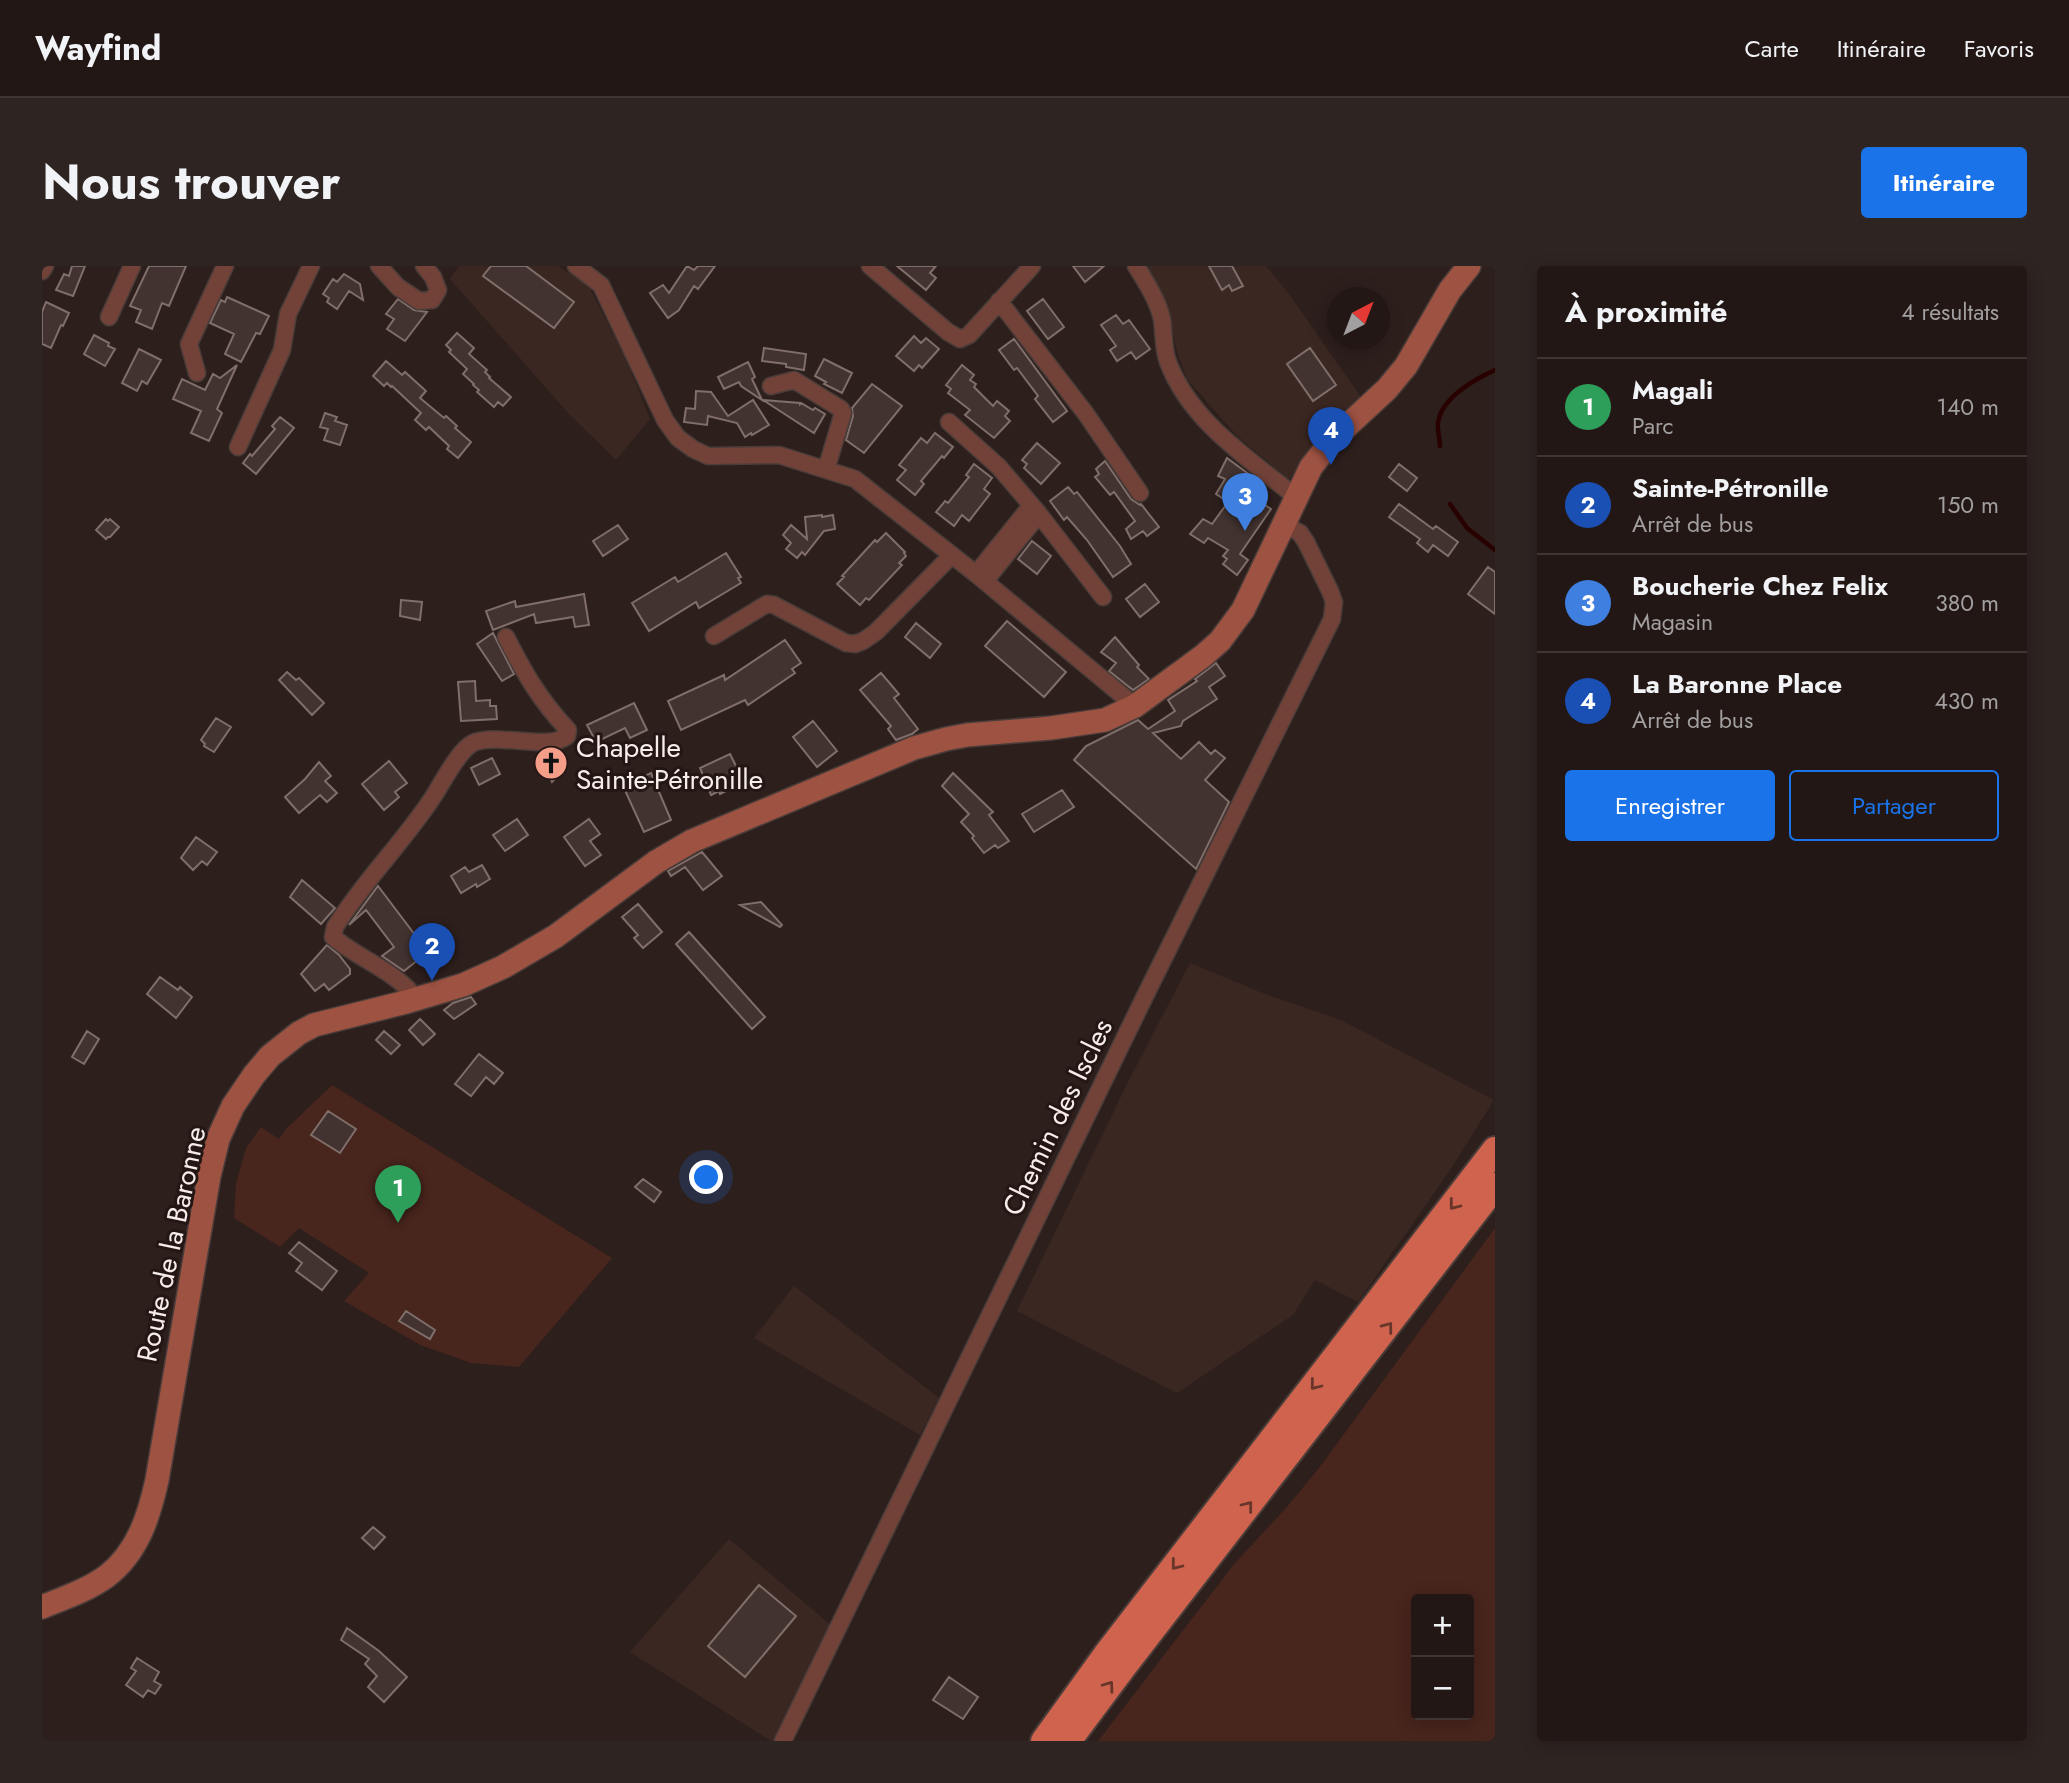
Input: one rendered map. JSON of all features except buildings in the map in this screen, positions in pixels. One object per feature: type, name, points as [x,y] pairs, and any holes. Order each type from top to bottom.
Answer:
[{"type":"highway","points":[[1044,1741],[1114,1645],[1495,1150]]},
{"type":"highway","points":[[1068,1741],[1495,1186]]},
{"type":"main road","name":"Route de la Baronne","points":[[42,1606],[107,1576],[136,1545],[144,1527],[157,1480],[209,1176],[218,1139],[233,1107],[270,1056],[314,1025],[463,985],[526,955],[571,926],[656,862],[692,841],[914,748],[946,738],[1105,720],[1135,706],[1203,656],[1227,633],[1255,588],[1311,467],[1354,418],[1387,389],[1406,366],[1450,290],[1469,266]]},
{"type":"street","points":[[42,271],[45,266]]},
{"type":"street","points":[[109,317],[132,266]]},
{"type":"street","points":[[197,373],[189,344],[225,266]]},
{"type":"street","points":[[238,447],[282,350],[288,314],[311,266]]},
{"type":"street","points":[[379,266],[398,287],[419,301],[432,300],[438,290],[433,277],[424,266]]},
{"type":"street","points":[[576,266],[601,285],[665,420],[678,438],[708,456],[779,455],[855,479],[980,577],[1135,706]]},
{"type":"street","points":[[870,266],[948,332],[960,339],[969,335],[1025,268]]},
{"type":"street","points":[[1136,266],[1147,283],[1161,316],[1167,360],[1182,393],[1207,422],[1296,497]]},
{"type":"street","points":[[999,301],[1086,414],[1140,493]]},
{"type":"street","points":[[771,386],[794,380],[841,409],[843,413],[826,470]]},
{"type":"street","points":[[948,422],[999,467],[1103,597]]},
{"type":"street","points":[[980,577],[1035,510]]},
{"type":"street","name":"Chemin des Iscles","points":[[783,1741],[1332,619],[1334,602],[1306,542],[1300,533],[1284,524]]},
{"type":"street","points":[[714,636],[766,604],[774,605],[846,643],[855,644],[863,641],[892,617],[952,555]]},
{"type":"street","points":[[416,999],[405,986],[333,937],[335,927],[420,817],[471,743],[529,740],[555,742],[567,736],[568,730],[529,682],[506,637]]},
{"type":"shaded area","points":[[459,266],[558,266],[588,285],[626,359],[650,419],[616,460],[569,414],[450,279]]},
{"type":"shaded area","points":[[1146,266],[1266,266],[1289,294],[1361,397],[1321,430],[1289,480],[1237,436],[1187,379],[1177,351],[1166,303]]},
{"type":"shaded area","points":[[1190,963],[1265,994],[1341,1020],[1494,1100],[1448,1173],[1358,1302],[1315,1280],[1293,1315],[1177,1393],[1017,1311],[1127,1084]]},
{"type":"shaded area","points":[[332,1085],[612,1258],[519,1367],[471,1363],[420,1345],[344,1301],[369,1273],[299,1228],[280,1247],[234,1218],[236,1183],[246,1148],[261,1127],[279,1139]]},
{"type":"shaded area","points":[[1495,1228],[1495,1741],[1098,1741],[1234,1564],[1319,1468]]},
{"type":"shaded area","points":[[794,1286],[939,1398],[920,1435],[754,1338]]},
{"type":"shaded area","points":[[729,1539],[832,1626],[776,1741],[771,1741],[630,1652]]},
{"type":"waterway","points":[[1440,446],[1438,423],[1445,405],[1460,390],[1495,370]]},
{"type":"waterway","points":[[1450,504],[1467,528],[1495,550]]},
{"type":"place","name":"La Baronne Place","points":[[1331,465]]},
{"type":"place","name":"Boucherie Chez Felix","points":[[1245,531]]},
{"type":"place","name":"Chapelle Sainte-Pétronille","points":[[551,763]]},
{"type":"place","name":"Sainte-Pétronille","points":[[432,981]]},
{"type":"place","name":"Magali","points":[[398,1223]]}]
